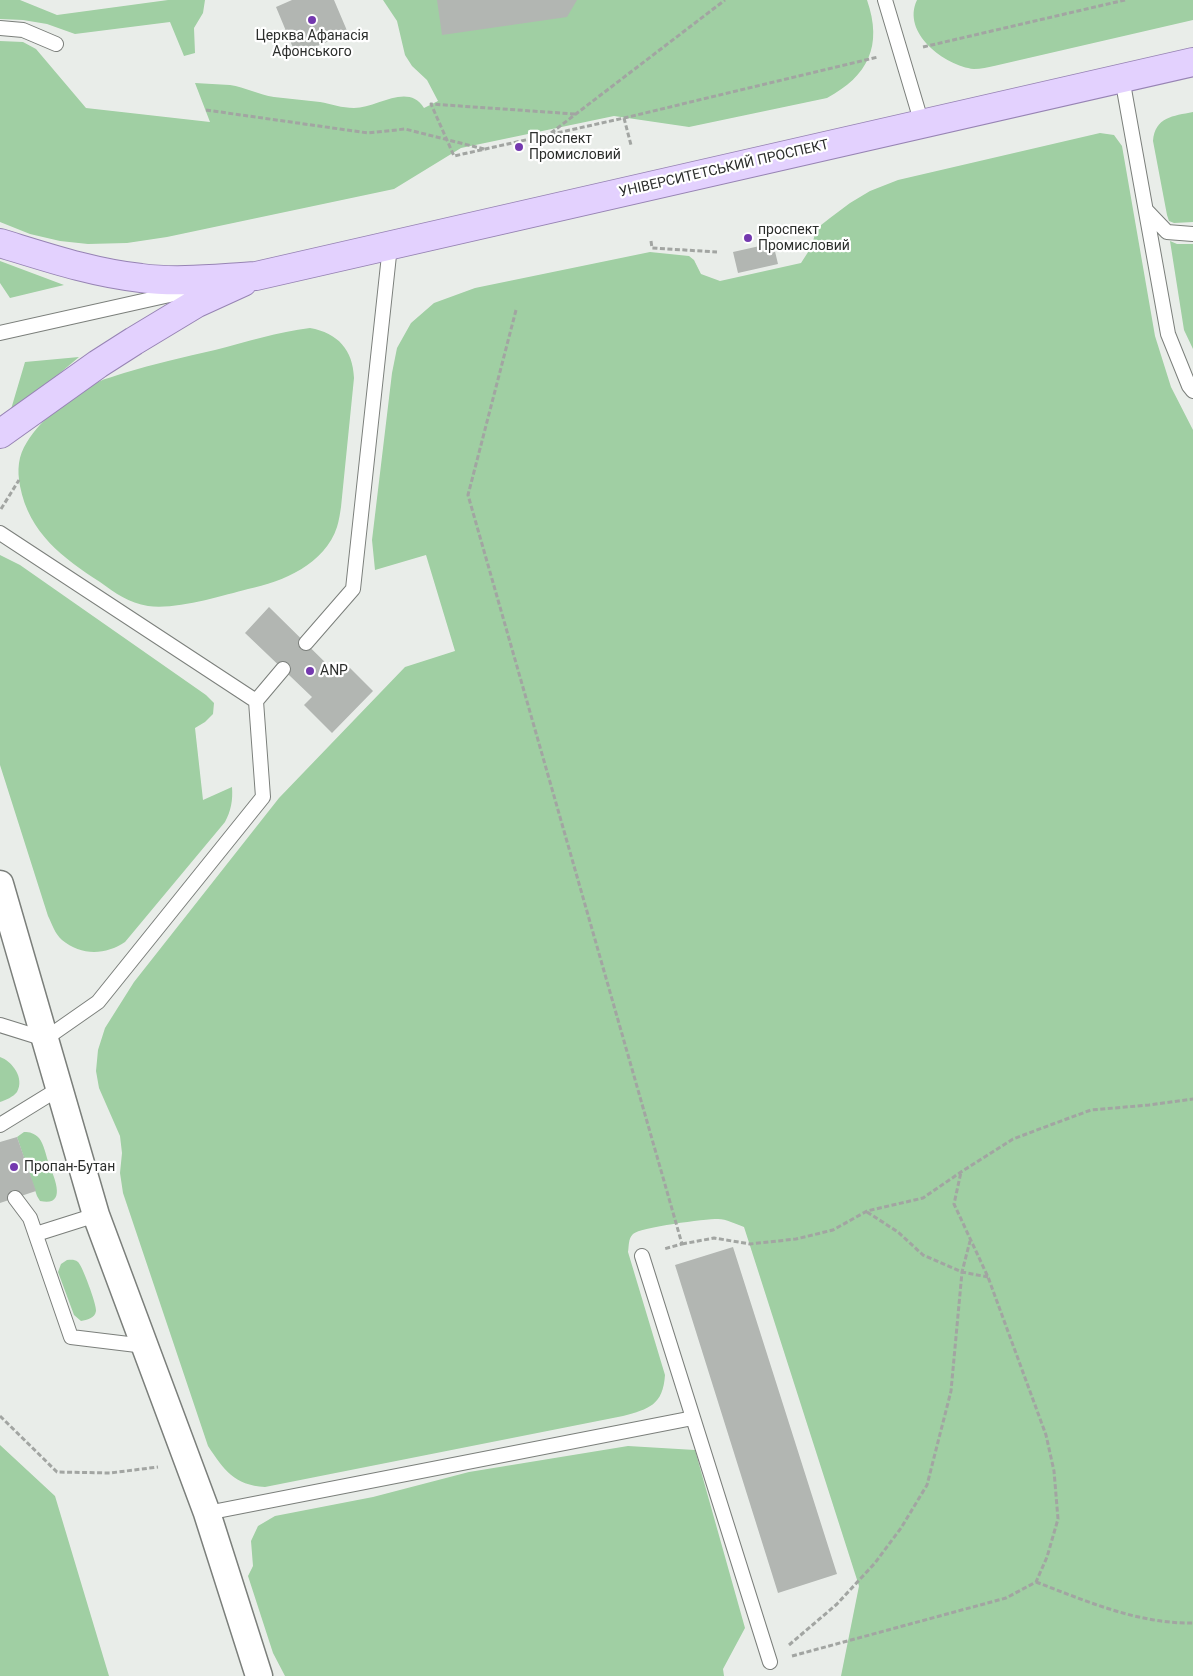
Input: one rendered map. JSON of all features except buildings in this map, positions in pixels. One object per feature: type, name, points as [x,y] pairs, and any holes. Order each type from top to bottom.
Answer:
[{"type":"main road","name":"УНІВЕРСИТЕТСЬКИЙ ПРОСПЕКТ","points":[[0,243],[78,266],[141,278],[176,280],[256,276],[1193,62]]},
{"type":"main road","name":"УНІВЕРСИТЕТСЬКИЙ ПРОСПЕКТ","points":[[0,434],[98,364],[171,318],[197,303],[256,276]]},
{"type":"street","points":[[0,884],[96,1215],[207,1513],[259,1676]]},
{"type":"lane","points":[[885,0],[922,124]]},
{"type":"lane","points":[[0,28],[23,30],[56,44]]},
{"type":"lane","points":[[1122,78],[1168,334],[1193,392]]},
{"type":"lane","points":[[1146,210],[1167,232],[1193,234]]},
{"type":"lane","points":[[306,643],[353,588],[390,246]]},
{"type":"lane","points":[[0,332],[256,276]]},
{"type":"lane","points":[[0,533],[256,701]]},
{"type":"lane","points":[[0,1024],[45,1039],[98,1002],[263,797],[256,701],[283,669]]},
{"type":"lane","points":[[0,1126],[60,1088]]},
{"type":"lane","points":[[15,1198],[30,1218],[71,1337],[145,1346]]},
{"type":"lane","points":[[36,1234],[96,1215]]},
{"type":"lane","points":[[642,1256],[770,1662]]},
{"type":"lane","points":[[207,1513],[693,1418]]},
{"type":"path","points":[[551,134],[725,0]]},
{"type":"path","points":[[575,114],[431,104],[454,156],[1125,0]]},
{"type":"path","points":[[206,110],[368,133],[405,129],[484,149]]},
{"type":"path","points":[[624,118],[631,146]]},
{"type":"path","points":[[651,241],[652,248],[717,252]]},
{"type":"path","points":[[516,310],[468,495],[682,1244]]},
{"type":"path","points":[[0,510],[18,480]]},
{"type":"path","points":[[642,1256],[682,1244],[714,1238],[750,1244],[796,1239],[833,1230],[867,1211],[923,1198],[1013,1139],[1091,1110],[1193,1099]]},
{"type":"path","points":[[770,1662],[1006,1598],[1036,1582],[1047,1557],[1058,1519],[1054,1471],[1046,1435],[988,1277],[954,1204],[960,1172]]},
{"type":"path","points":[[867,1211],[898,1232],[922,1255],[962,1272],[988,1277]]},
{"type":"path","points":[[770,1662],[837,1604],[875,1564],[901,1528],[926,1486],[951,1392],[962,1272],[970,1240]]},
{"type":"path","points":[[0,1416],[57,1472],[110,1473],[188,1464]]},
{"type":"path","points":[[1036,1582],[1113,1612],[1174,1624],[1193,1623]]},
{"type":"green space","points":[[0,0],[20,0],[57,15],[168,0],[205,0],[203,13],[194,28],[195,53],[184,56],[170,22],[75,34],[47,24],[0,19]]},
{"type":"green space","points":[[383,0],[867,0],[872,17],[872,45],[868,58],[853,80],[827,98],[689,127],[614,116],[461,148],[394,189],[167,237],[127,243],[88,244],[60,241],[30,234],[0,222],[0,41],[23,42],[36,49],[86,108],[210,122],[195,83],[230,85],[268,96],[320,102],[350,108],[363,107],[392,98],[410,97],[424,108],[438,101],[427,80],[412,66],[405,55],[397,21]]},
{"type":"green space","points":[[917,0],[1193,0],[1193,20],[974,69],[963,67],[939,55],[920,36],[915,24],[914,12]]},
{"type":"green space","points":[[1193,112],[1193,222],[1174,223],[1169,221],[1167,215],[1153,141],[1154,133],[1161,122],[1166,119]]},
{"type":"green space","points":[[1100,133],[1114,135],[1122,146],[1155,336],[1171,387],[1193,430],[1193,1676],[841,1676],[859,1586],[744,1227],[724,1220],[700,1220],[660,1226],[638,1231],[630,1238],[628,1252],[665,1375],[664,1385],[658,1399],[647,1408],[623,1416],[265,1487],[245,1483],[231,1475],[208,1446],[123,1193],[120,1173],[122,1153],[120,1136],[99,1088],[96,1071],[98,1050],[105,1028],[134,982],[279,798],[405,667],[455,651],[426,555],[375,570],[372,540],[392,373],[397,348],[411,323],[434,303],[475,288],[650,252],[689,256],[694,260],[701,274],[720,281],[801,263],[812,246],[816,229],[850,203],[870,191],[898,180]]},
{"type":"green space","points":[[1170,241],[1177,244],[1193,244],[1193,349],[1184,330]]},
{"type":"green space","points":[[0,261],[64,285],[10,298],[0,283]]},
{"type":"green space","points":[[310,328],[329,334],[342,344],[351,359],[354,378],[341,507],[337,527],[331,540],[313,561],[275,582],[212,599],[159,607],[135,603],[122,597],[86,573],[49,543],[31,517],[25,503],[20,486],[19,469],[24,447],[33,433],[59,407],[79,392],[104,379],[274,335]]},
{"type":"green space","points":[[79,357],[9,416],[25,362]]},
{"type":"green space","points":[[0,555],[20,565],[206,695],[214,703],[213,714],[195,728],[203,800],[232,787],[231,805],[227,818],[125,942],[110,949],[94,952],[77,949],[62,940],[56,932],[48,916],[0,765]]},
{"type":"green space","points":[[0,1057],[13,1066],[18,1076],[19,1087],[15,1094],[0,1102]]},
{"type":"green space","points":[[24,1132],[35,1135],[42,1143],[57,1190],[54,1200],[49,1202],[40,1201],[37,1196],[17,1137]]},
{"type":"green space","points":[[67,1260],[78,1262],[89,1285],[96,1311],[88,1319],[81,1321],[74,1315],[58,1272],[61,1264]]},
{"type":"green space","points":[[0,1445],[55,1496],[109,1676],[0,1676]]},
{"type":"green space","points":[[628,1446],[695,1450],[745,1628],[723,1669],[724,1676],[285,1676],[273,1653],[248,1576],[253,1566],[251,1541],[258,1526],[275,1516],[373,1497],[469,1472]]},
{"type":"place","name":"Церква Афанасія Афонського","points":[[312,20]]},
{"type":"place","name":"Проспект Промисловий","points":[[519,147]]},
{"type":"place","name":"проспект Промисловий","points":[[748,238]]},
{"type":"place","name":"ANP","points":[[310,671]]},
{"type":"place","name":"Пропан-Бутан","points":[[14,1167]]}]
